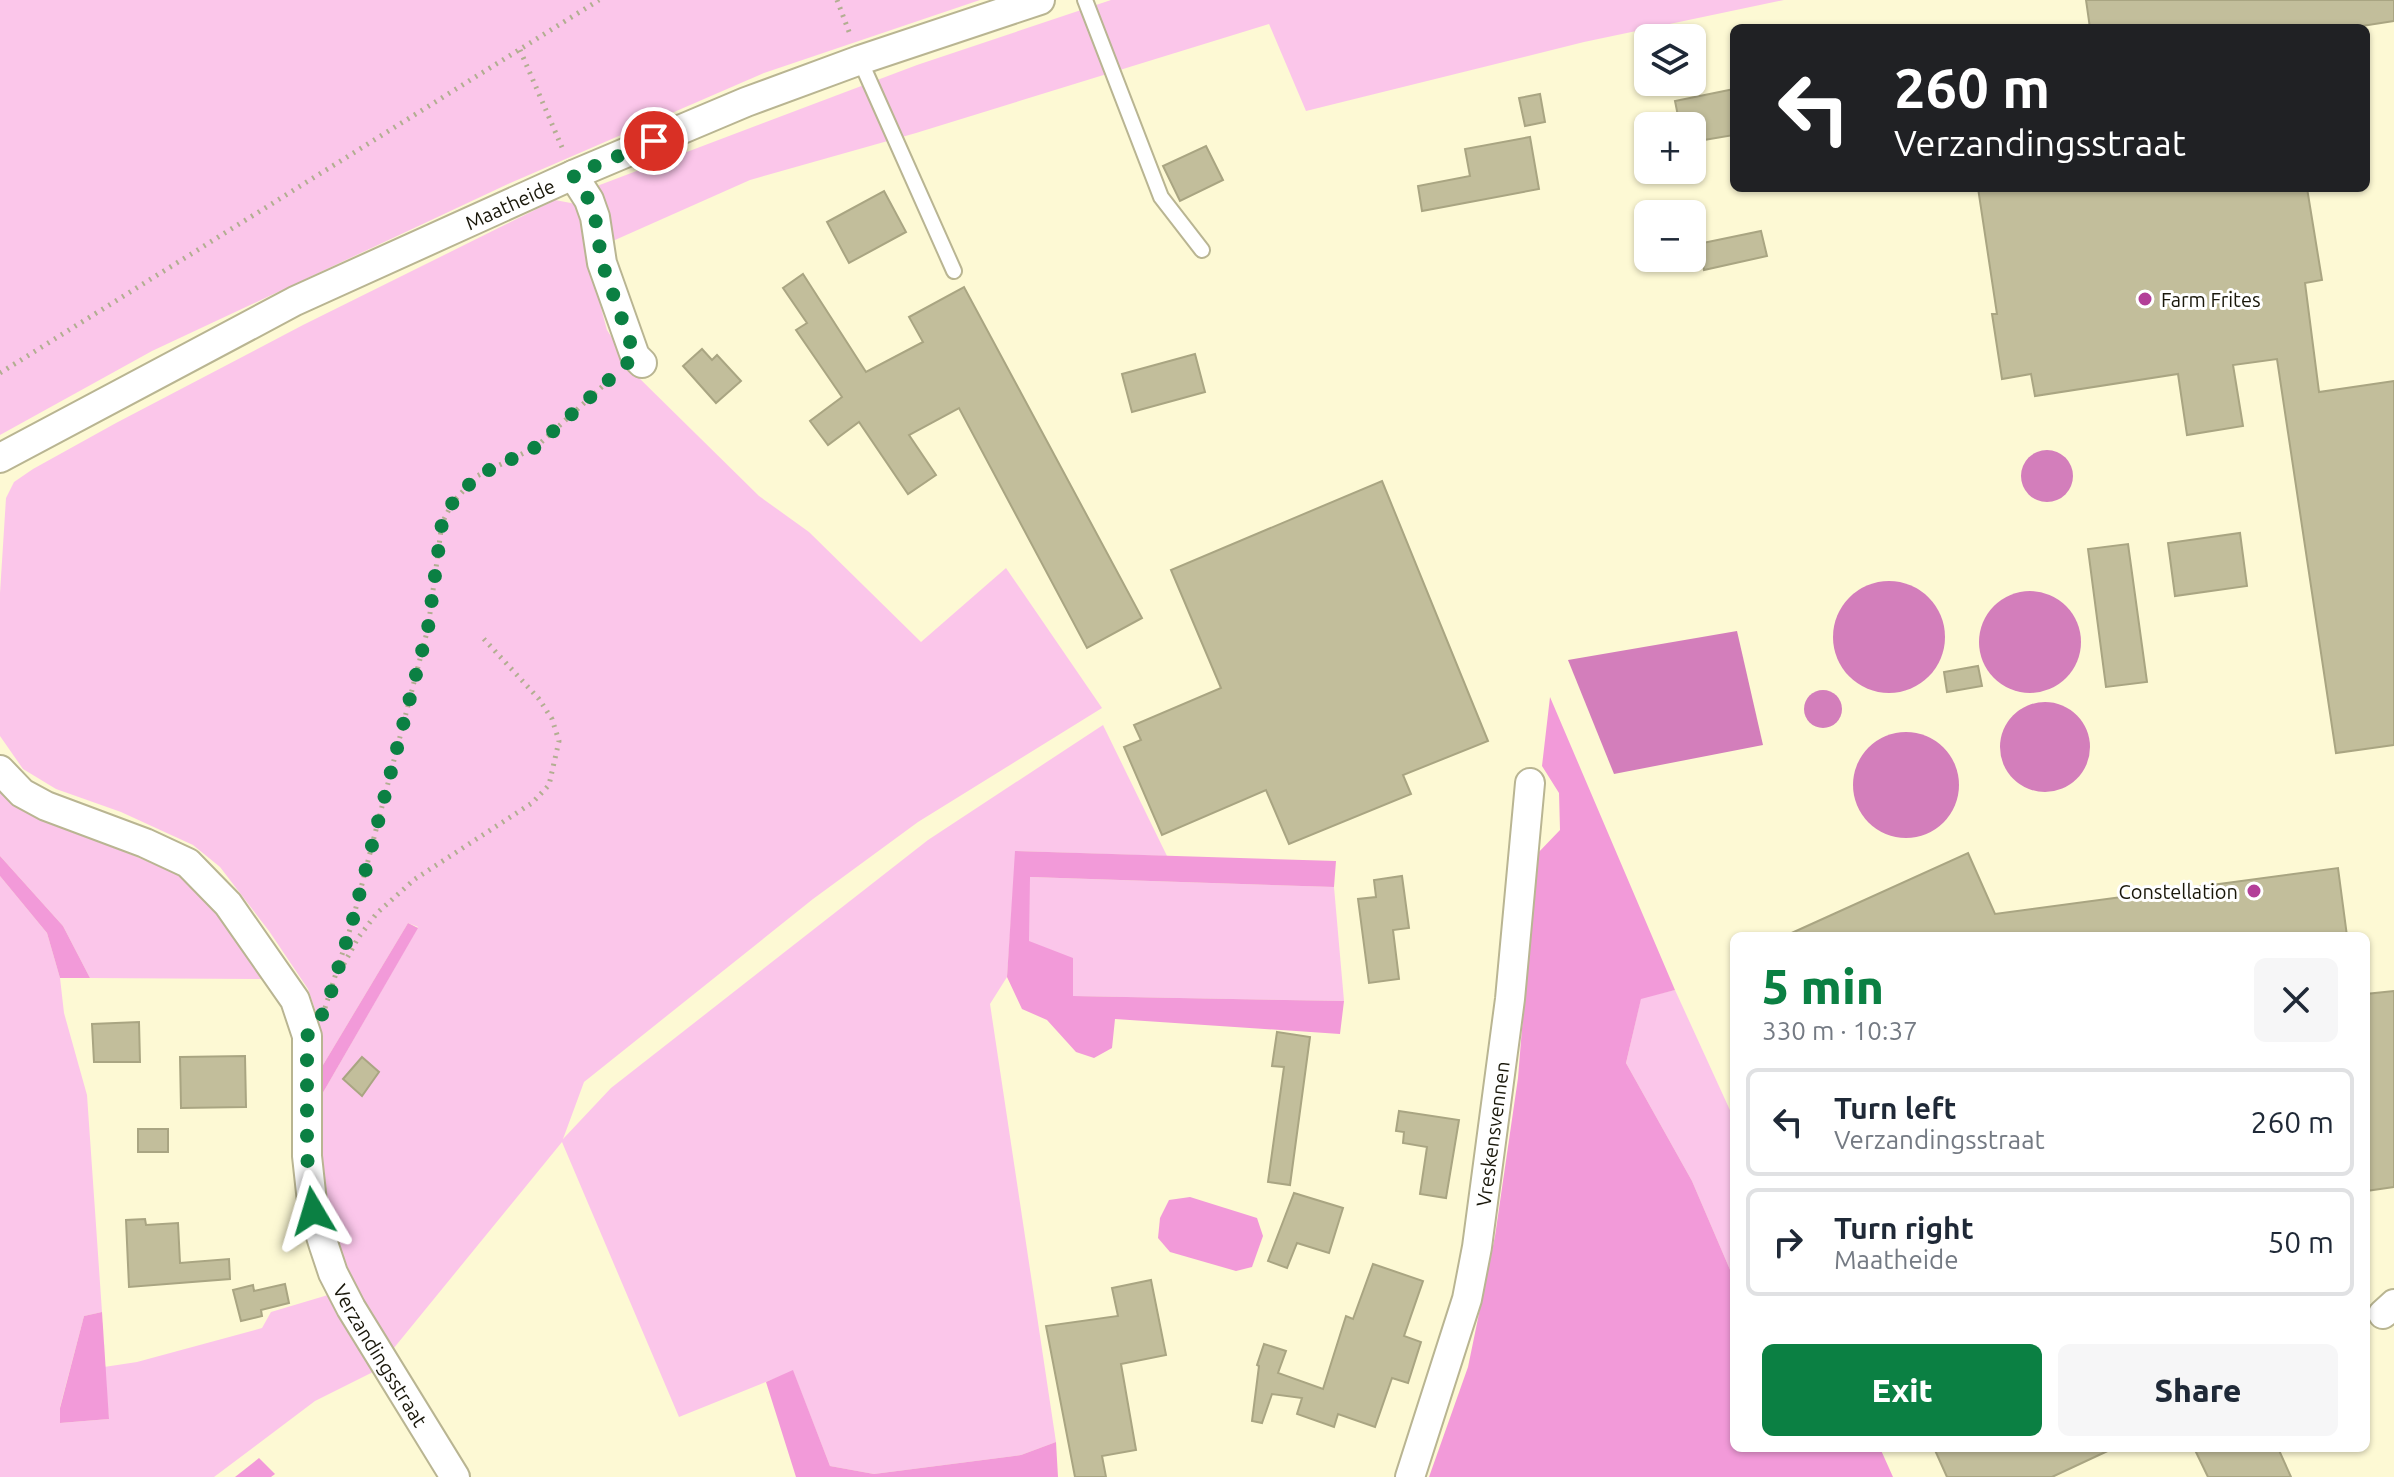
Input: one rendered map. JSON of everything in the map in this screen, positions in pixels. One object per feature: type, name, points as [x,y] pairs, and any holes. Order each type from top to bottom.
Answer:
[{"type":"street","name":"Maatheide","points":[[0,458],[295,301],[573,175],[746,102],[1040,0]]},
{"type":"street","points":[[573,175],[589,200],[595,217],[602,263],[639,360]]},
{"type":"street","name":"Verzandingsstraat","points":[[0,770],[22,793],[46,806],[145,843],[188,863],[228,904],[295,1000],[307,1036],[307,1156],[313,1211],[333,1273],[351,1308],[455,1477]]},
{"type":"street","name":"Vreskensvennen","points":[[1410,1477],[1467,1299],[1477,1247],[1510,999],[1530,783]]},
{"type":"lane","points":[[1085,0],[1161,197],[1202,250]]},
{"type":"lane","points":[[860,60],[954,271]]},
{"type":"path","points":[[0,373],[599,0]]},
{"type":"path","points":[[837,0],[860,60]]},
{"type":"path","points":[[520,50],[573,175]]},
{"type":"path","points":[[307,1036],[319,1021],[352,923],[428,628],[442,523],[453,502],[477,476],[536,447],[639,360]]},
{"type":"path","points":[[333,985],[358,938],[377,913],[415,879],[532,803],[549,785],[559,741],[552,719],[539,699],[483,638]]},
{"type":"shaded area","points":[[0,0],[980,0],[764,73],[508,184],[152,351],[0,435]]},
{"type":"shaded area","points":[[1111,0],[1784,0],[1670,24],[1634,24],[1634,32],[1306,111],[1269,24],[916,133],[750,180],[606,244],[597,186],[917,65]]},
{"type":"shaded area","points":[[555,200],[576,204],[589,238],[596,289],[607,330],[634,373],[759,496],[809,532],[921,642],[1006,568],[1102,708],[918,822],[813,899],[584,1082],[563,1139],[611,1088],[928,840],[1103,725],[1167,856],[1016,851],[1007,977],[990,1004],[1056,1442],[1021,1455],[874,1474],[830,1466],[793,1371],[679,1417],[562,1142],[389,1354],[334,1250],[317,1151],[321,1096],[418,927],[408,923],[320,1070],[319,1021],[308,989],[220,867],[193,845],[121,812],[56,789],[23,769],[0,736],[0,593],[6,498],[14,482],[116,423],[303,325]]},
{"type":"shaded area","points":[[2047,450],[2065,458],[2073,476],[2065,494],[2047,502],[2029,494],[2021,476],[2029,458]]},
{"type":"shaded area","points":[[1889,581],[1910,585],[1929,597],[1941,616],[1945,637],[1941,658],[1929,677],[1910,689],[1889,693],[1868,689],[1849,677],[1837,658],[1833,637],[1837,616],[1849,597],[1868,585]]},
{"type":"shaded area","points":[[2030,591],[2050,595],[2066,606],[2077,622],[2081,642],[2077,662],[2066,678],[2050,689],[2030,693],[2010,689],[1994,678],[1983,662],[1979,642],[1983,622],[1994,606],[2010,595]]},
{"type":"shaded area","points":[[1737,631],[1763,745],[1614,774],[1568,660]]},
{"type":"shaded area","points":[[1823,690],[1836,696],[1842,709],[1836,722],[1823,728],[1810,722],[1804,709],[1810,696]]},
{"type":"shaded area","points":[[1550,697],[1675,990],[1641,999],[1626,1063],[1692,1181],[1730,1270],[1730,1452],[1882,1452],[1893,1477],[1429,1477],[1468,1367],[1495,1236],[1518,1078],[1536,855],[1560,830],[1559,793],[1542,766]]},
{"type":"shaded area","points":[[2045,702],[2062,706],[2077,715],[2086,730],[2090,747],[2086,764],[2077,779],[2062,788],[2045,792],[2028,788],[2013,779],[2004,764],[2000,747],[2004,730],[2013,715],[2028,706]]},
{"type":"shaded area","points":[[1906,732],[1926,736],[1943,748],[1955,765],[1959,785],[1955,805],[1943,822],[1926,834],[1906,838],[1886,834],[1869,822],[1857,805],[1853,785],[1857,765],[1869,748],[1886,736]]},
{"type":"shaded area","points":[[0,790],[22,809],[180,875],[210,903],[266,979],[90,978],[63,926],[0,856]]},
{"type":"shaded area","points":[[1015,851],[1336,861],[1334,887],[1030,877],[1029,941],[1073,958],[1073,996],[1344,1001],[1340,1034],[1115,1019],[1112,1048],[1094,1058],[1076,1052],[1047,1020],[1022,1009],[1007,977]]},
{"type":"shaded area","points":[[0,856],[63,926],[90,978],[60,978],[47,933],[0,876]]},
{"type":"shaded area","points":[[0,876],[47,933],[60,978],[64,1013],[87,1095],[102,1312],[84,1316],[60,1407],[60,1423],[109,1419],[104,1367],[137,1362],[262,1328],[271,1312],[328,1295],[375,1371],[315,1401],[214,1477],[0,1477]]},
{"type":"shaded area","points":[[1029,877],[1334,887],[1344,1001],[1073,996],[1029,942]]},
{"type":"shaded area","points":[[408,923],[418,928],[321,1096],[320,1070]]},
{"type":"shaded area","points":[[1675,990],[1730,1110],[1730,1270],[1692,1181],[1626,1063],[1641,998]]},
{"type":"shaded area","points":[[1190,1197],[1257,1218],[1263,1236],[1252,1267],[1236,1271],[1170,1252],[1158,1238],[1160,1218],[1169,1200]]},
{"type":"shaded area","points":[[102,1312],[109,1419],[60,1423],[60,1408],[84,1316]]},
{"type":"shaded area","points":[[793,1370],[830,1466],[874,1474],[1021,1455],[1056,1442],[1058,1477],[796,1477],[766,1382]]},
{"type":"shaded area","points":[[259,1458],[275,1474],[271,1477],[235,1477]]},
{"type":"building","points":[[2086,0],[2394,0],[2394,21],[2370,25],[2089,24]]},
{"type":"building","points":[[1730,90],[1730,136],[1706,140],[1706,112],[1677,112],[1675,101]]},
{"type":"building","points":[[1540,94],[1545,122],[1525,126],[1519,98]]},
{"type":"building","points":[[1530,137],[1539,189],[1422,211],[1418,186],[1470,176],[1465,149]]},
{"type":"building","points":[[1206,146],[1223,180],[1180,201],[1163,166]]},
{"type":"building","points":[[884,191],[906,232],[849,263],[827,222]]},
{"type":"building","name":"Farm Frites","points":[[1979,192],[2308,192],[2322,280],[2305,283],[2319,392],[2394,381],[2394,745],[2336,753],[2277,359],[2233,365],[2243,426],[2187,435],[2178,374],[2035,396],[2031,374],[2002,379],[1992,314],[1997,314]]},
{"type":"building","points":[[1761,231],[1767,256],[1706,270],[1706,242]]},
{"type":"building","points":[[803,274],[866,372],[923,342],[909,317],[964,287],[1142,618],[1087,648],[959,408],[909,435],[936,475],[908,494],[859,422],[828,445],[810,421],[842,397],[796,330],[807,323],[783,288]]},
{"type":"building","points":[[702,349],[712,360],[717,355],[741,381],[716,403],[683,366]]},
{"type":"building","points":[[1195,354],[1205,392],[1132,412],[1122,374]]},
{"type":"building","points":[[1382,481],[1488,741],[1403,775],[1411,794],[1289,844],[1266,790],[1162,835],[1124,747],[1141,740],[1134,725],[1221,688],[1171,570]]},
{"type":"building","points":[[2240,533],[2247,586],[2175,596],[2168,543]]},
{"type":"building","points":[[2128,544],[2147,682],[2106,687],[2088,549]]},
{"type":"building","points":[[1978,666],[1982,686],[1947,692],[1944,672]]},
{"type":"building","name":"Constellation","points":[[1968,853],[1995,914],[2338,868],[2346,932],[1794,932]]},
{"type":"building","points":[[1402,876],[1409,928],[1393,930],[1399,979],[1369,983],[1358,899],[1376,897],[1374,880]]},
{"type":"building","points":[[2394,991],[2394,1187],[2370,1190],[2370,994]]},
{"type":"building","points":[[139,1022],[140,1062],[94,1062],[92,1024]]},
{"type":"building","points":[[1277,1032],[1310,1037],[1290,1185],[1268,1182],[1284,1067],[1272,1066]]},
{"type":"building","points":[[245,1056],[246,1107],[181,1108],[180,1057]]},
{"type":"building","points":[[362,1057],[379,1072],[362,1096],[343,1079]]},
{"type":"building","points":[[1399,1111],[1459,1120],[1446,1198],[1420,1194],[1427,1147],[1403,1143],[1404,1132],[1396,1131]]},
{"type":"building","points":[[138,1129],[168,1129],[168,1152],[138,1152]]},
{"type":"building","points":[[1294,1193],[1343,1208],[1329,1253],[1297,1243],[1287,1268],[1268,1261]]},
{"type":"building","points":[[145,1219],[146,1225],[178,1223],[180,1263],[229,1259],[230,1279],[129,1287],[126,1220]]},
{"type":"building","points":[[1373,1264],[1423,1281],[1404,1336],[1421,1342],[1408,1383],[1392,1378],[1375,1427],[1338,1414],[1334,1427],[1297,1414],[1302,1398],[1272,1394],[1262,1423],[1252,1421],[1257,1365],[1264,1344],[1286,1351],[1278,1373],[1323,1389],[1346,1316],[1353,1319]]},
{"type":"building","points":[[1151,1280],[1166,1355],[1121,1364],[1136,1450],[1102,1456],[1106,1477],[1075,1477],[1046,1326],[1118,1316],[1112,1288]]},
{"type":"building","points":[[285,1284],[289,1303],[261,1310],[262,1316],[241,1321],[233,1290],[253,1285],[254,1291]]},
{"type":"building","points":[[1936,1452],[2105,1452],[2052,1477],[1947,1477]]},
{"type":"building","points":[[2196,1452],[2280,1452],[2291,1477],[2208,1477]]},
{"type":"place","name":"Farm Frites","points":[[2145,299]]},
{"type":"place","name":"Constellation","points":[[2254,891]]},
{"type":"route","points":[[313,1211],[307,1156],[307,1036],[328,1002],[352,923],[428,628],[442,523],[453,502],[477,476],[536,447],[635,356],[602,263],[595,217],[589,200],[573,175],[654,141]]}]
